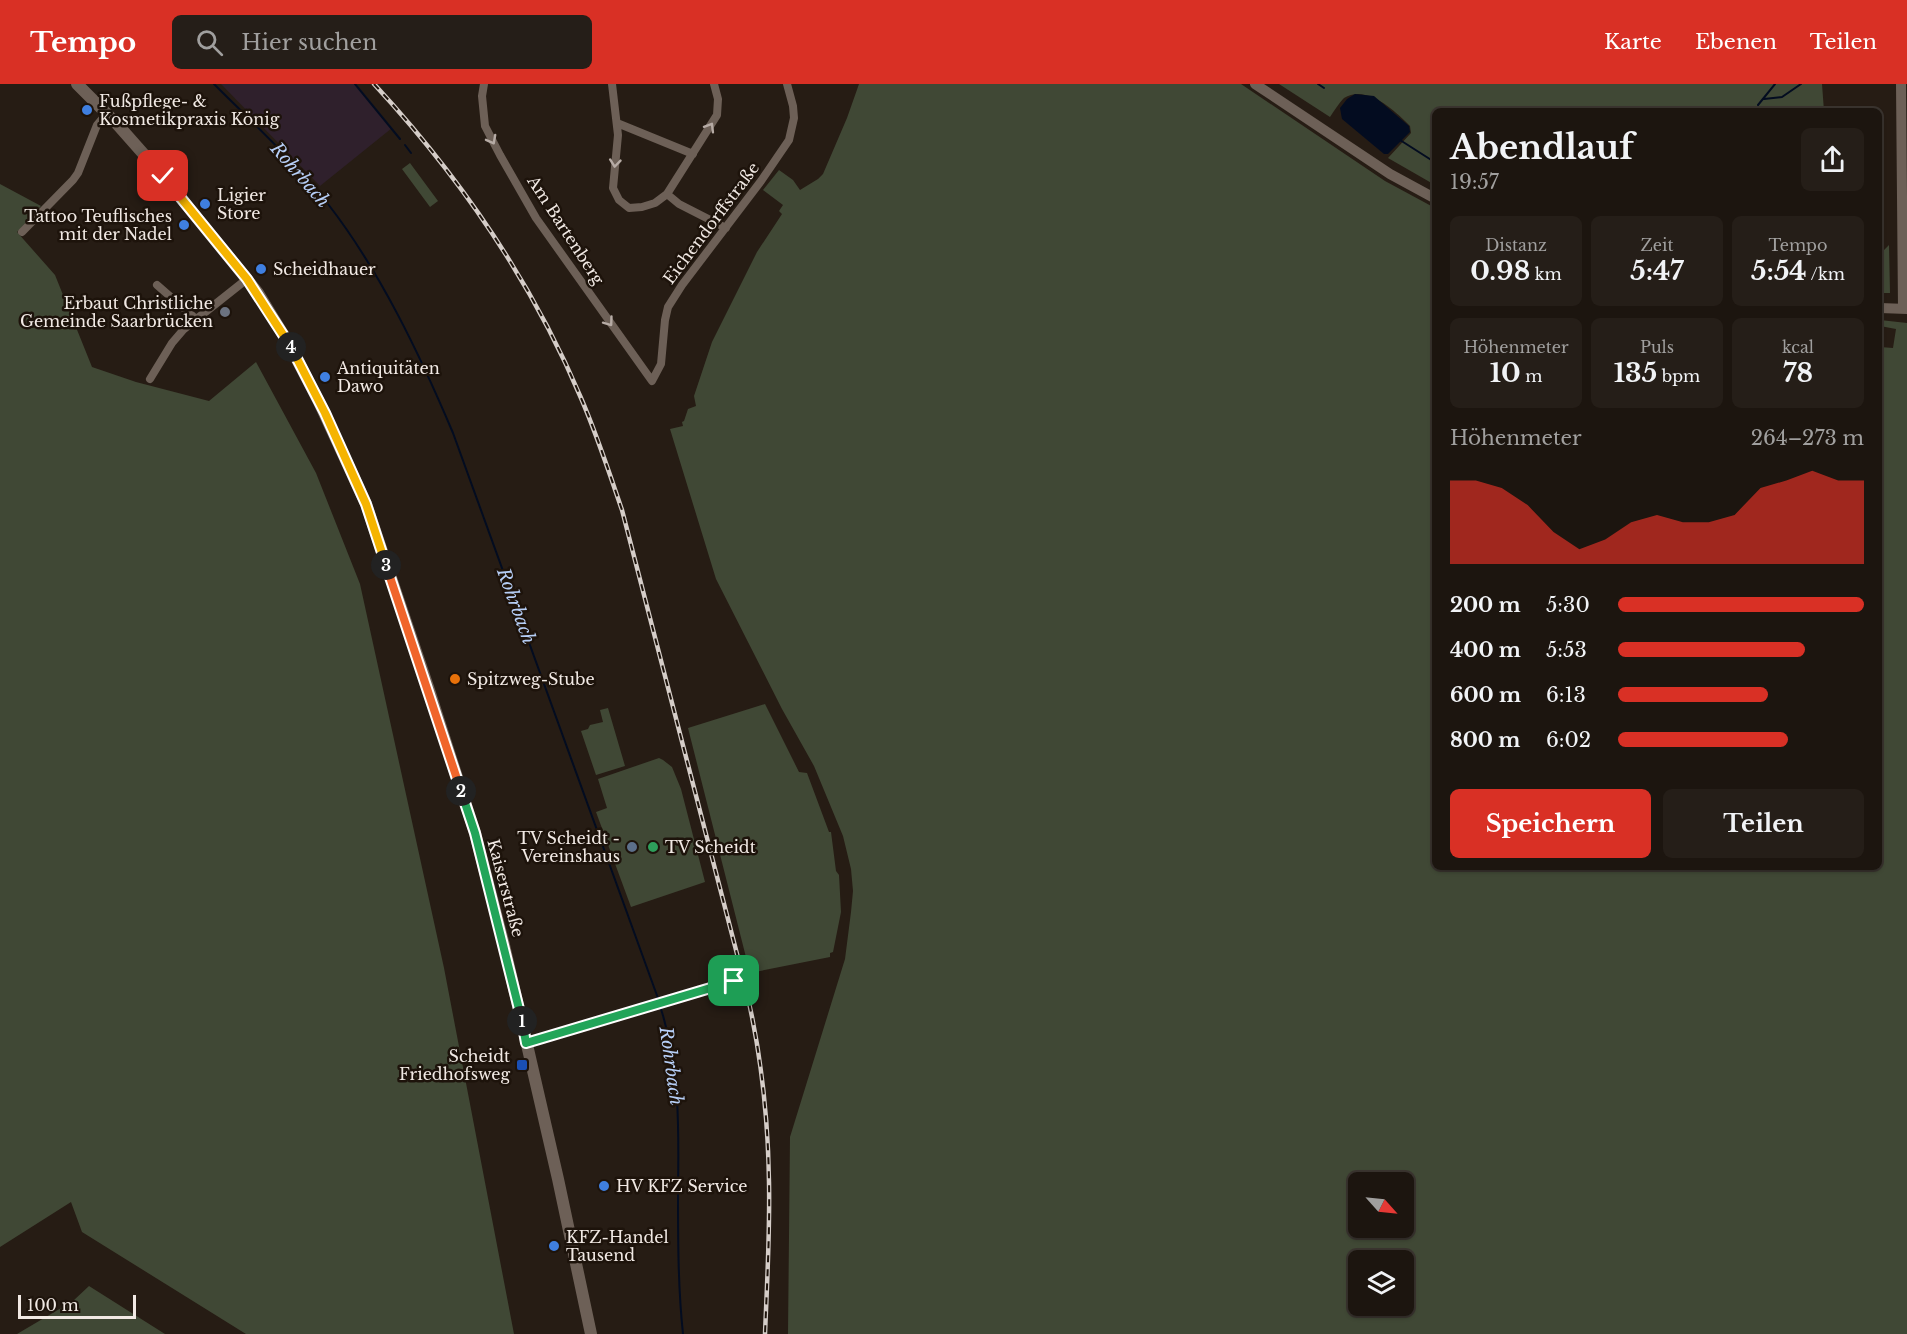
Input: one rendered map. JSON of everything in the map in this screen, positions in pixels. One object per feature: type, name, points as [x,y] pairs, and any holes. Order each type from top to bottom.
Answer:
[{"type":"main road","name":"Kaiserstraße","points":[[77,84],[107,113],[163,176],[247,279],[289,344],[325,413],[366,504],[475,833],[504,945],[591,1334]]},
{"type":"street","name":"Am Bartenberg","points":[[484,84],[482,96],[485,126],[536,218],[652,381]]},
{"type":"street","points":[[612,84],[618,135],[613,188],[619,200],[629,208],[655,203],[667,194],[717,115],[718,99],[714,84]]},
{"type":"street","name":"Eichendorffstraße","points":[[652,381],[661,364],[668,307],[789,140],[794,118],[787,84]]},
{"type":"street","points":[[1255,84],[1390,174],[1432,197]]},
{"type":"street","points":[[1882,308],[1905,309],[1901,84]]},
{"type":"street","points":[[22,232],[78,173],[98,125],[107,113]]},
{"type":"street","points":[[617,123],[693,154]]},
{"type":"street","points":[[667,194],[679,204],[726,228]]},
{"type":"street","points":[[150,380],[177,337],[247,279]]},
{"type":"street","points":[[157,285],[196,319]]},
{"type":"street","points":[[526,1043],[734,981]]},
{"type":"shaded area","points":[[221,84],[356,84],[392,128],[320,186]]},
{"type":"green space","points":[[859,84],[1241,84],[1385,181],[1432,206],[1432,870],[1882,870],[1882,347],[1893,348],[1896,329],[1882,326],[1882,320],[1907,323],[1907,1334],[788,1334],[790,1137],[845,959],[853,891],[851,869],[843,836],[814,766],[782,709],[716,579],[670,429],[683,426],[682,422],[688,409],[696,406],[694,396],[712,342],[757,252],[782,214],[779,211],[783,205],[763,190],[779,170],[793,180],[800,190],[823,174]]},
{"type":"green space","points":[[1279,84],[1822,84],[1824,108],[1432,108],[1432,183],[1388,158],[1411,133],[1410,126],[1380,101],[1362,94],[1353,95],[1344,98],[1330,117]]},
{"type":"green space","points":[[410,163],[438,201],[430,207],[402,169]]},
{"type":"green space","points":[[0,184],[41,206],[17,232],[55,275],[92,367],[136,382],[209,401],[256,362],[316,473],[360,584],[444,968],[514,1334],[246,1334],[82,1232],[71,1202],[0,1247]]},
{"type":"green space","points":[[1889,245],[1890,293],[1882,293],[1882,252]]},
{"type":"green space","points":[[765,704],[799,772],[807,773],[829,832],[831,832],[836,871],[839,875],[841,912],[830,957],[750,973],[688,728]]},
{"type":"green space","points":[[608,708],[625,766],[596,775],[581,731],[588,729],[590,725],[603,722],[600,710]]},
{"type":"green space","name":"TV Scheidt","points":[[659,758],[672,767],[681,789],[705,882],[631,907],[596,812],[607,808],[598,779]]},
{"type":"green space","points":[[89,1286],[165,1334],[17,1334],[73,1301]]},
{"type":"water","points":[[1355,94],[1374,96],[1409,126],[1410,132],[1388,154],[1384,154],[1342,119],[1340,108],[1347,99]]},
{"type":"waterway","name":"Rohrbach","points":[[214,84],[287,157],[328,204],[365,257],[413,344],[453,433],[659,1001]]},
{"type":"waterway","points":[[355,84],[400,139]]},
{"type":"waterway","points":[[1318,84],[1324,88]]},
{"type":"waterway","points":[[1758,105],[1775,84]]},
{"type":"waterway","points":[[1764,99],[1782,97],[1801,84]]},
{"type":"waterway","points":[[1400,140],[1432,160]]},
{"type":"waterway","points":[[405,145],[411,153]]},
{"type":"waterway","name":"Rohrbach","points":[[660,1006],[667,1029],[677,1098],[679,1263],[683,1334]]},
{"type":"railway","points":[[374,84],[436,156],[517,272],[562,355],[581,398],[622,510],[743,977],[754,1028],[765,1104],[768,1156],[769,1220],[765,1334]]},
{"type":"place","name":"Fußpflege- & Kosmetikpraxis König","points":[[87,110]]},
{"type":"place","name":"Ligier Store","points":[[205,204]]},
{"type":"place","name":"Tattoo Teuflisches mit der Nadel","points":[[184,225]]},
{"type":"place","name":"Scheidhauer","points":[[261,269]]},
{"type":"place","name":"Erbaut Christliche Gemeinde Saarbrücken","points":[[225,312]]},
{"type":"place","name":"Antiquitäten Dawo","points":[[325,377]]},
{"type":"place","name":"Spitzweg-Stube","points":[[455,679]]},
{"type":"place","name":"TV Scheidt - Vereinshaus","points":[[632,847]]},
{"type":"place","name":"TV Scheidt","points":[[653,847]]},
{"type":"place","name":"Scheidt Friedhofsweg","points":[[522,1065]]},
{"type":"place","name":"HV KFZ Service","points":[[604,1186]]},
{"type":"place","name":"KFZ-Handel Tausend","points":[[554,1246]]},
{"type":"route","points":[[163,176],[258,293],[273,316],[319,402],[366,504],[475,833],[526,1043],[734,981]]}]
